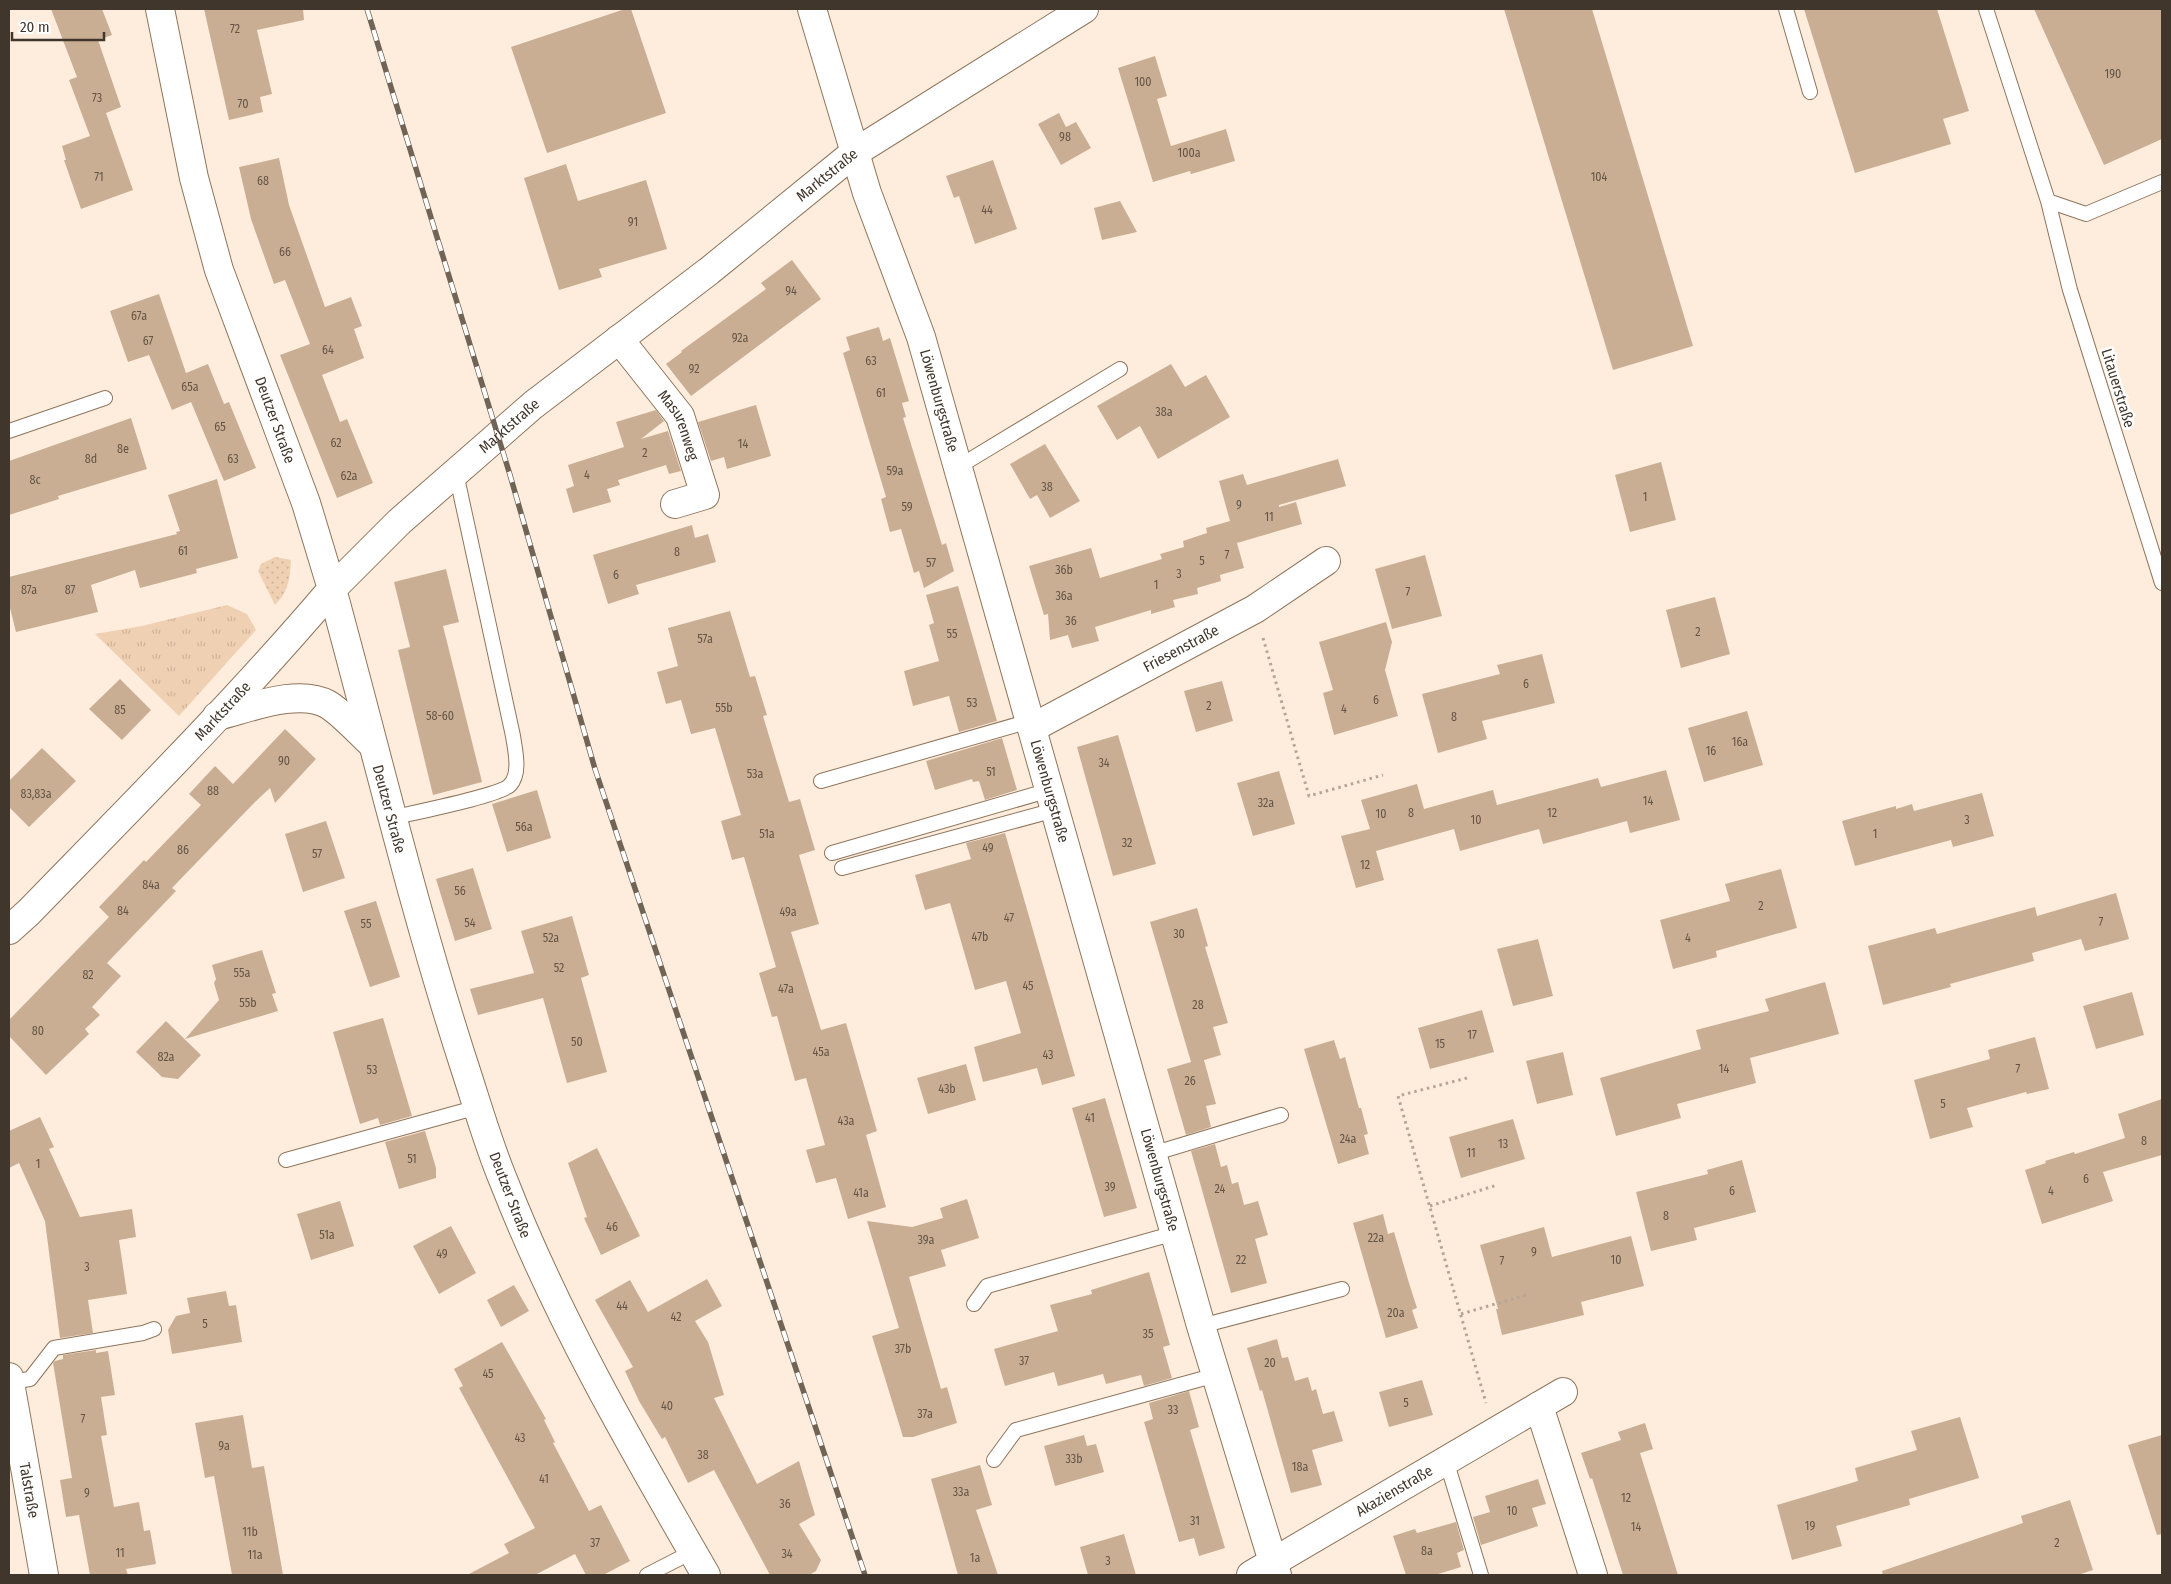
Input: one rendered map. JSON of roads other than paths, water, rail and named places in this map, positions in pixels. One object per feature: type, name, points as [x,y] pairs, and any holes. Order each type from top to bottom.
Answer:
[{"type":"street","name":"Deutzer Straße","points":[[160,9],[194,178],[219,270],[306,504],[332,589],[371,743],[439,991],[503,1180],[533,1253],[578,1347],[631,1446],[706,1575]]},
{"type":"street","name":"Löwenburgstraße","points":[[812,9],[854,153],[921,337],[1200,1326],[1216,1375],[1267,1571]]},
{"type":"street","name":"Marktstraße","points":[[9,930],[29,912],[217,716],[280,649],[332,589],[399,522],[533,405],[709,271],[854,153],[1084,9]]},
{"type":"street","name":"Masurenweg","points":[[619,339],[680,416],[705,495],[675,504]]},
{"type":"street","name":"Friesenstraße","points":[[1031,724],[1255,609],[1326,561]]},
{"type":"street","points":[[217,716],[281,700],[309,698],[327,704],[371,743]]},
{"type":"street","name":"Talstraße","points":[[9,1380],[44,1575]]},
{"type":"street","name":"Akazienstraße","points":[[1267,1571],[1446,1460],[1563,1392]]},
{"type":"street","points":[[1538,1406],[1593,1575]]},
{"type":"lane","points":[[1786,9],[1810,92]]},
{"type":"lane","name":"Litauerstraße","points":[[1986,9],[2048,201],[2070,290],[2162,583]]},
{"type":"lane","points":[[2048,201],[2086,214],[2162,182]]},
{"type":"lane","points":[[958,467],[1120,369]]},
{"type":"lane","points":[[9,431],[105,398]]},
{"type":"lane","points":[[391,818],[487,796],[503,790],[510,785],[514,778],[516,758],[513,736],[456,473]]},
{"type":"lane","points":[[821,781],[1031,724]]},
{"type":"lane","points":[[832,853],[1052,800]]},
{"type":"lane","points":[[842,868],[1052,800]]},
{"type":"lane","points":[[286,1160],[478,1107]]},
{"type":"lane","points":[[1152,1154],[1281,1115]]},
{"type":"lane","points":[[974,1304],[987,1286],[1175,1233]]},
{"type":"lane","points":[[1200,1326],[1342,1289]]},
{"type":"lane","points":[[9,1380],[30,1379],[54,1348],[143,1333],[154,1329]]},
{"type":"lane","points":[[994,1460],[1016,1430],[1216,1375]]},
{"type":"lane","points":[[1446,1460],[1481,1575]]},
{"type":"lane","points":[[648,1575],[692,1552]]},
{"type":"railway","points":[[367,9],[510,475],[595,769],[865,1575]]}]
